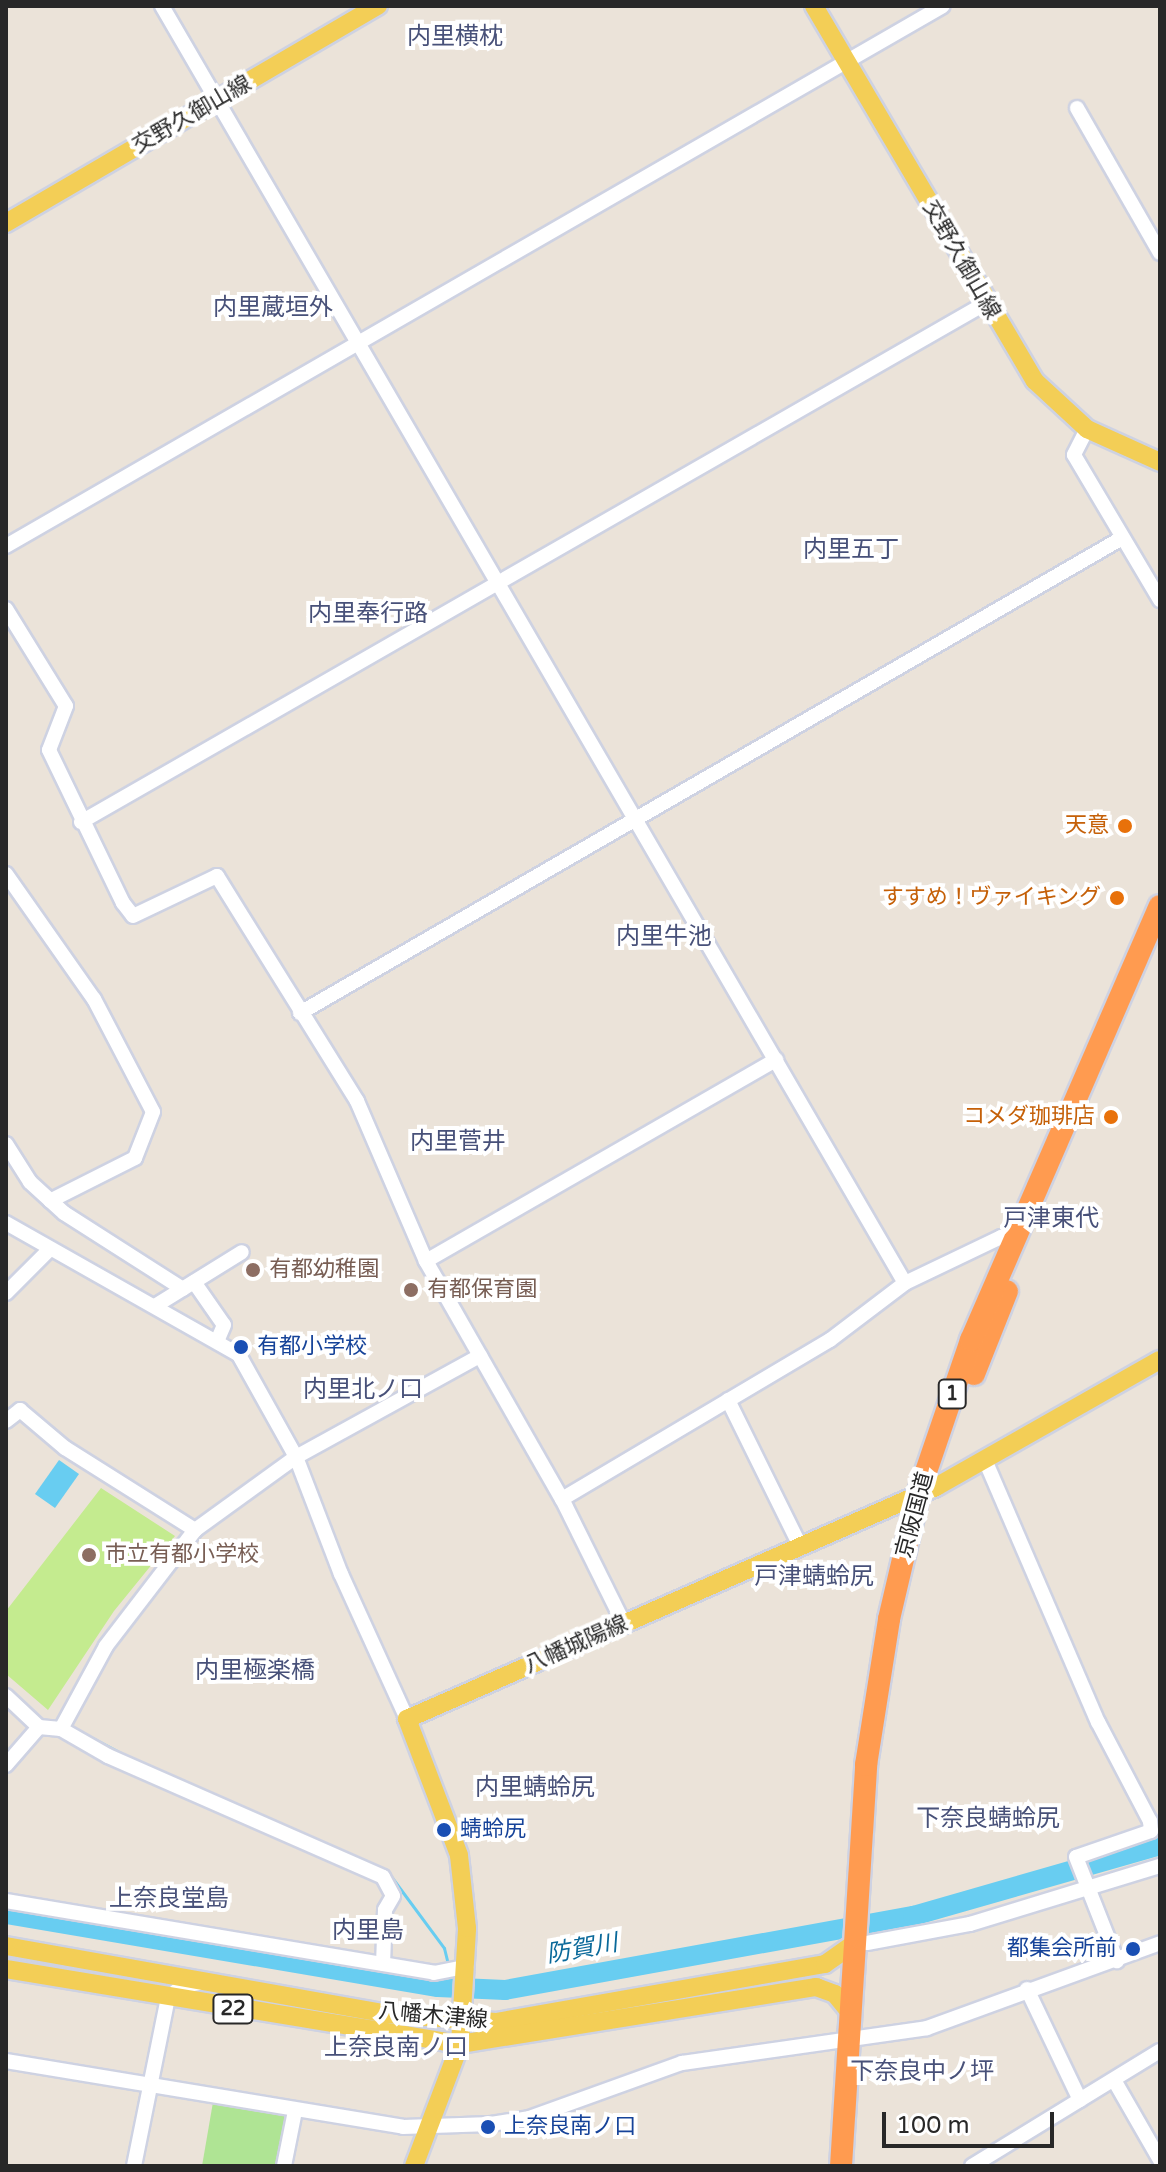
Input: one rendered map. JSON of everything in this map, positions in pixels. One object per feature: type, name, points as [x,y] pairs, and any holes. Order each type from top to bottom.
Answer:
[{"type":"highway","name":"京阪国道","points":[[841,2166],[855,2039],[861,1912],[891,1680],[927,1491],[971,1340],[1160,906]]},
{"type":"highway","name":"京阪国道","points":[[927,1491],[1009,1287],[1160,933]]},
{"type":"highway","name":"京阪国道","points":[[855,2166],[855,2039],[849,2011],[861,1942]]},
{"type":"main road","name":"交野久御山線","points":[[6,223],[378,6]]},
{"type":"main road","name":"交野久御山線","points":[[814,6],[986,303],[1035,381],[1087,429],[1160,462]]},
{"type":"main road","name":"八幡城陽線","points":[[407,1719],[927,1491],[1160,1360]]},
{"type":"main road","points":[[407,1719],[459,1855],[466,1967],[460,2044],[414,2166]]},
{"type":"main road","name":"八幡木津線","points":[[6,1946],[386,2014],[464,2013],[496,2022],[825,1964],[861,1942]]},
{"type":"main road","name":"八幡木津線","points":[[6,1969],[460,2044],[816,1987],[835,1994],[849,2011]]},
{"type":"street","points":[[162,6],[905,1283]]},
{"type":"street","points":[[6,546],[358,339],[943,6]]},
{"type":"street","points":[[1077,108],[1160,253]]},
{"type":"street","points":[[81,822],[498,580],[986,303]]},
{"type":"street","points":[[1087,429],[1074,455],[1160,600]]},
{"type":"street","points":[[300,1013],[1122,538]]},
{"type":"street","points":[[6,609],[66,706],[49,750],[81,822],[133,916],[217,876],[367,1119],[376,1153],[426,1261],[562,1499],[624,1624]]},
{"type":"street","points":[[6,874],[94,999],[153,1112],[135,1158],[50,1201]]},
{"type":"street","points":[[426,1261],[776,1060]]},
{"type":"street","points":[[6,1144],[50,1201],[100,1240],[188,1286],[224,1325],[218,1339]]},
{"type":"street","points":[[6,1223],[218,1339],[247,1366],[296,1457],[341,1574],[407,1719]]},
{"type":"street","points":[[562,1499],[830,1340],[905,1283],[1001,1237],[1012,1240]]},
{"type":"street","points":[[6,1293],[50,1249]]},
{"type":"street","points":[[155,1306],[242,1252]]},
{"type":"street","points":[[61,1729],[106,1646],[195,1530],[296,1457],[480,1356]]},
{"type":"street","points":[[728,1400],[800,1546]]},
{"type":"street","points":[[6,1421],[20,1410],[65,1448],[195,1530]]},
{"type":"street","points":[[985,1460],[1098,1722],[1150,1821],[1151,1831],[1076,1857],[1117,1961]]},
{"type":"street","points":[[6,1696],[39,1727],[61,1729],[108,1756],[383,1877],[393,1896],[385,1910],[383,1964]]},
{"type":"street","points":[[6,1765],[39,1727]]},
{"type":"street","points":[[861,1942],[970,1924],[1160,1866]]},
{"type":"street","points":[[6,1901],[434,1973],[466,1967]]},
{"type":"street","points":[[6,2061],[295,2111],[429,2126],[529,2118],[682,2063],[927,2028],[1160,1943]]},
{"type":"street","points":[[134,2166],[168,1998],[182,1986],[205,1982]]},
{"type":"street","points":[[1027,1989],[1080,2100]]},
{"type":"street","points":[[972,2166],[1160,2051]]},
{"type":"street","points":[[1114,2080],[1160,2160]]},
{"type":"street","points":[[284,2166],[295,2111]]},
{"type":"green space","points":[[101,1488],[175,1536],[114,1611],[48,1710],[6,1674],[6,1611]]},
{"type":"green space","points":[[213,2102],[285,2116],[289,2124],[280,2166],[202,2166]]},
{"type":"water","points":[[59,1460],[79,1474],[55,1508],[35,1494]]},
{"type":"waterway","points":[[68,1725],[138,1762]]},
{"type":"waterway","points":[[41,1734],[60,1733]]},
{"type":"waterway","name":"防賀川","points":[[6,1914],[438,1987],[505,1990],[913,1916],[1160,1845]]},
{"type":"waterway","points":[[390,1875],[444,1948],[448,1964]]},
{"type":"waterway","points":[[447,1987],[448,1976]]},
{"type":"place","name":"天意","points":[[1125,826]]},
{"type":"place","name":"すすめ！ヴァイキング","points":[[1117,898]]},
{"type":"place","name":"コメダ珈琲店","points":[[1111,1117]]},
{"type":"place","name":"有都幼稚園","points":[[253,1270]]},
{"type":"place","name":"有都保育園","points":[[411,1290]]},
{"type":"place","name":"有都小学校","points":[[241,1347]]},
{"type":"place","name":"市立有都小学校","points":[[89,1555]]},
{"type":"place","name":"蜻蛉尻","points":[[444,1830]]},
{"type":"place","name":"都集会所前","points":[[1133,1949]]},
{"type":"place","name":"上奈良南ノ口","points":[[488,2127]]},
{"type":"district","name":"内里横枕","points":[[455,37]]},
{"type":"district","name":"内里蔵垣外","points":[[273,308]]},
{"type":"district","name":"内里五丁","points":[[851,550]]},
{"type":"district","name":"内里奉行路","points":[[368,614]]},
{"type":"district","name":"内里牛池","points":[[664,937]]},
{"type":"district","name":"内里菅井","points":[[458,1142]]},
{"type":"district","name":"戸津東代","points":[[1051,1219]]},
{"type":"district","name":"内里北ノ口","points":[[363,1390]]},
{"type":"district","name":"戸津蜻蛉尻","points":[[814,1577]]},
{"type":"district","name":"内里極楽橋","points":[[255,1671]]},
{"type":"district","name":"内里蜻蛉尻","points":[[535,1788]]},
{"type":"district","name":"下奈良蜻蛉尻","points":[[988,1819]]},
{"type":"district","name":"上奈良堂島","points":[[169,1899]]},
{"type":"district","name":"内里島","points":[[368,1931]]},
{"type":"district","name":"上奈良南ノ口","points":[[396,2048]]},
{"type":"district","name":"下奈良中ノ坪","points":[[922,2072]]}]
